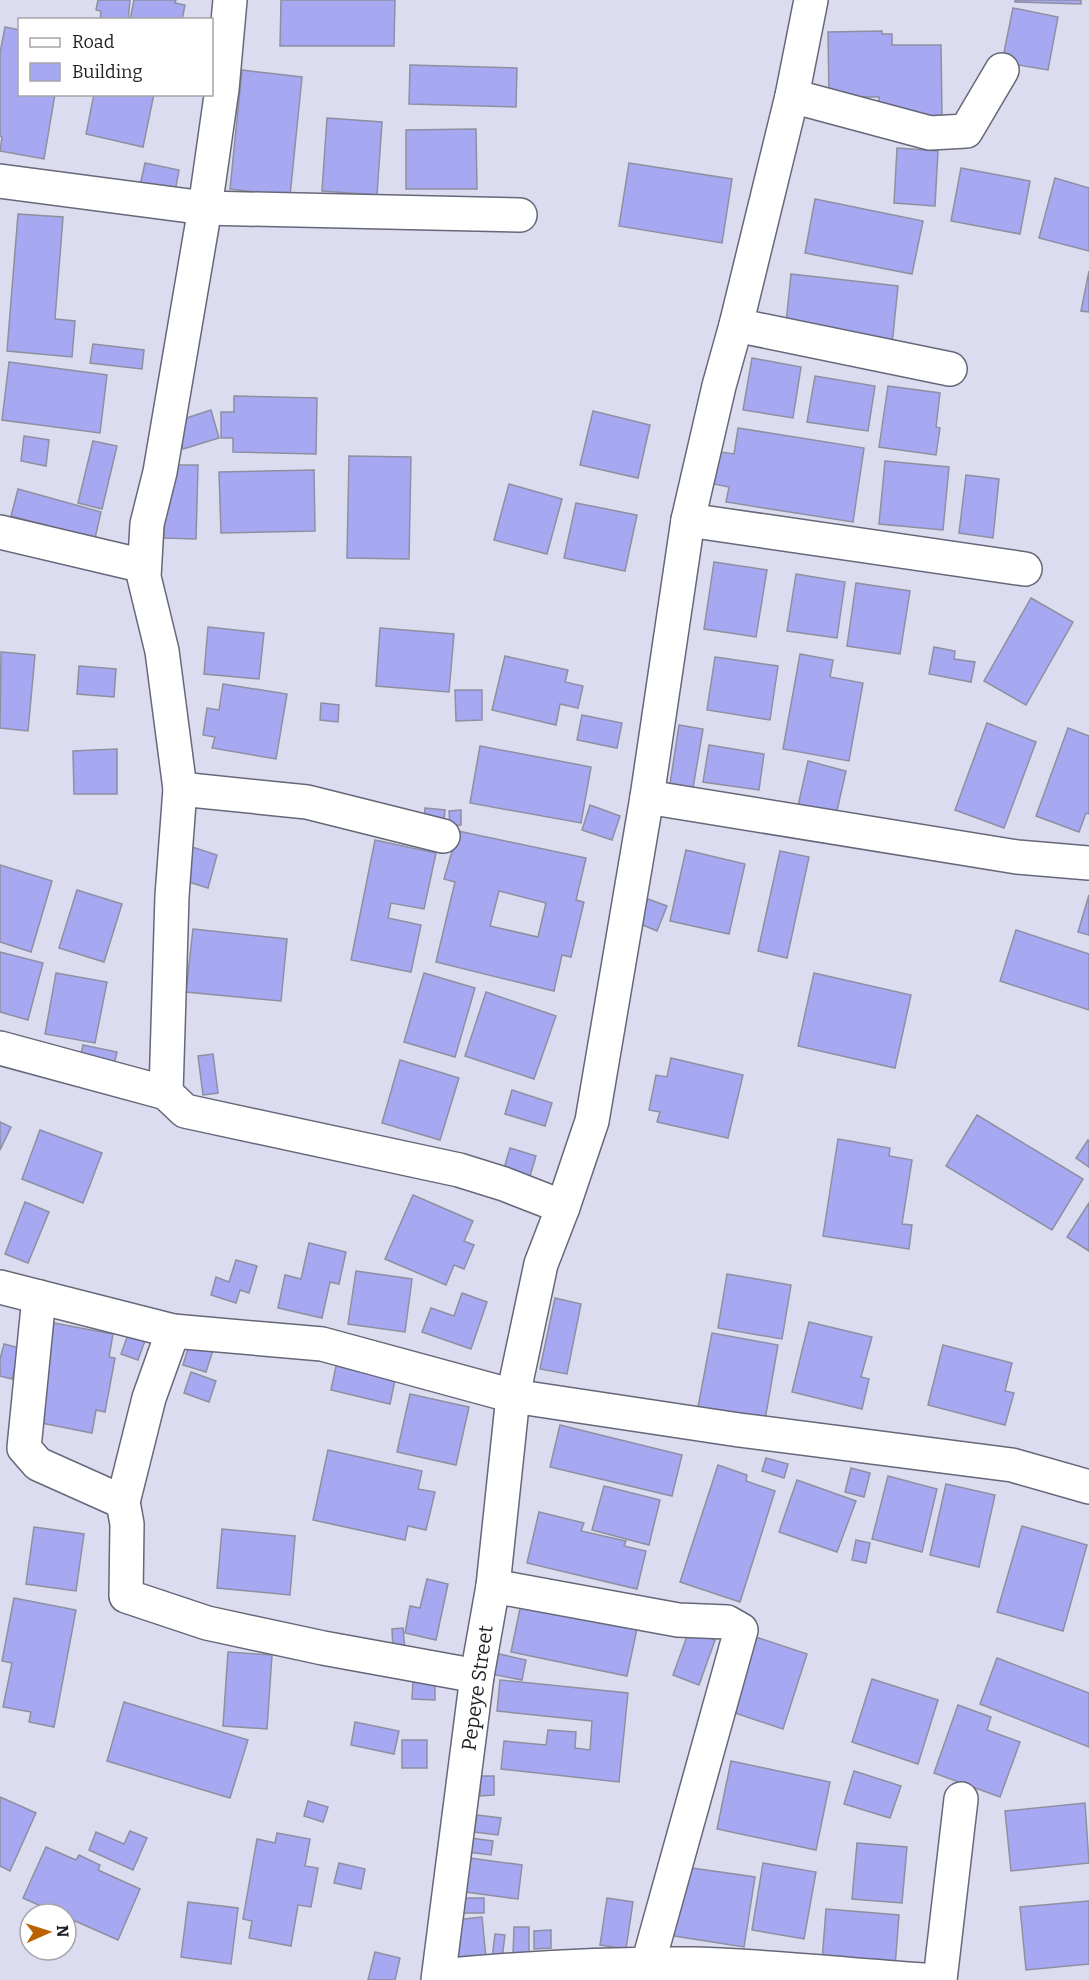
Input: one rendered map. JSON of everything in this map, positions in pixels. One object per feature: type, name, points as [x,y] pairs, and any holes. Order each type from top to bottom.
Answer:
[{"type":"street","points":[[166,1093],[172,896],[180,789],[162,651],[144,577],[144,566],[147,524],[160,472],[205,208],[222,89],[230,0]]},
{"type":"street","name":"Pepeye Street","points":[[438,1978],[477,1676],[493,1586],[513,1396],[541,1264],[592,1120],[647,797],[688,520],[719,386],[736,326],[792,96],[811,0]]},
{"type":"street","points":[[792,96],[930,133],[966,131],[1002,70]]},
{"type":"street","points":[[0,181],[205,208],[520,215]]},
{"type":"street","points":[[736,326],[950,369]]},
{"type":"street","points":[[688,520],[1025,569]]},
{"type":"street","points":[[0,532],[144,566]]},
{"type":"street","points":[[180,789],[307,802],[442,836]]},
{"type":"street","points":[[647,797],[1017,857],[1089,863]]},
{"type":"street","points":[[0,1048],[166,1093],[185,1112],[459,1170],[504,1184],[563,1207]]},
{"type":"street","points":[[0,1287],[173,1330],[322,1344],[513,1396],[739,1430],[1012,1465],[1089,1487]]},
{"type":"street","points":[[39,1297],[24,1448],[38,1464],[123,1502]]},
{"type":"street","points":[[173,1330],[149,1398],[123,1502],[127,1524],[126,1596],[207,1623],[323,1648],[477,1676]]},
{"type":"street","points":[[493,1586],[678,1620],[728,1622],[741,1630],[648,1964]]},
{"type":"street","points":[[940,1980],[961,1799]]},
{"type":"street","points":[[438,1978],[516,1969],[648,1964],[698,1965],[923,1980]]},
{"type":"building","points":[[98,0],[130,0],[128,18],[100,18],[101,11],[96,10]]},
{"type":"building","points":[[134,0],[176,0],[175,3],[185,5],[182,18],[130,18]]},
{"type":"building","points":[[281,0],[395,0],[394,46],[280,46]]},
{"type":"building","points":[[1015,0],[1081,0],[1081,4],[1015,2]]},
{"type":"building","points":[[1013,8],[1058,17],[1048,70],[1002,62]]},
{"type":"building","points":[[5,27],[18,30],[18,96],[55,96],[44,159],[0,151],[2,137],[0,136],[0,53]]},
{"type":"building","points":[[882,31],[882,34],[892,34],[892,45],[941,45],[942,118],[879,119],[879,97],[829,97],[828,32]]},
{"type":"building","points":[[410,65],[517,68],[516,107],[409,104]]},
{"type":"building","points":[[242,70],[302,77],[290,196],[230,189]]},
{"type":"building","points":[[94,96],[154,96],[143,147],[86,134]]},
{"type":"building","points":[[327,118],[382,122],[377,195],[322,191]]},
{"type":"building","points":[[476,129],[477,189],[406,189],[406,130]]},
{"type":"building","points":[[897,148],[938,151],[935,206],[894,203]]},
{"type":"building","points":[[145,163],[179,170],[174,197],[139,190]]},
{"type":"building","points":[[629,163],[732,179],[722,243],[619,226]]},
{"type":"building","points":[[961,168],[1030,181],[1020,234],[951,221]]},
{"type":"building","points":[[1055,178],[1089,188],[1089,251],[1039,238]]},
{"type":"building","points":[[815,199],[923,221],[912,274],[805,253]]},
{"type":"building","points":[[18,214],[63,217],[55,319],[75,321],[72,357],[7,351]]},
{"type":"building","points":[[1089,271],[1089,312],[1081,311]]},
{"type":"building","points":[[791,274],[898,286],[892,345],[785,333]]},
{"type":"building","points":[[93,344],[144,350],[142,369],[90,363]]},
{"type":"building","points":[[752,358],[801,367],[793,418],[743,410]]},
{"type":"building","points":[[9,362],[107,375],[100,433],[2,420]]},
{"type":"building","points":[[815,376],[875,386],[868,431],[807,422]]},
{"type":"building","points":[[888,386],[940,393],[936,427],[940,428],[936,455],[879,447]]},
{"type":"building","points":[[234,396],[317,398],[316,454],[233,452],[233,438],[221,438],[221,412],[234,412]]},
{"type":"building","points":[[211,410],[219,438],[183,449],[174,422]]},
{"type":"building","points":[[593,411],[650,425],[638,478],[580,465]]},
{"type":"building","points":[[738,428],[864,448],[853,522],[726,502],[729,487],[709,483],[714,451],[734,454]]},
{"type":"building","points":[[24,436],[49,440],[46,466],[21,461]]},
{"type":"building","points":[[93,441],[117,446],[102,509],[78,503]]},
{"type":"building","points":[[349,456],[411,457],[409,559],[347,558]]},
{"type":"building","points":[[885,461],[949,467],[943,530],[879,524]]},
{"type":"building","points":[[165,465],[198,465],[196,539],[164,538]]},
{"type":"building","points":[[314,470],[315,531],[221,533],[219,472]]},
{"type":"building","points":[[966,475],[999,479],[993,538],[959,533]]},
{"type":"building","points":[[509,484],[562,499],[547,554],[494,540]]},
{"type":"building","points":[[18,489],[101,512],[95,538],[11,516]]},
{"type":"building","points":[[576,503],[637,515],[625,571],[564,558]]},
{"type":"building","points":[[714,562],[767,570],[756,637],[704,629]]},
{"type":"building","points":[[796,574],[845,582],[837,638],[787,631]]},
{"type":"building","points":[[856,583],[910,591],[900,654],[847,646]]},
{"type":"building","points":[[1031,598],[1073,622],[1026,705],[984,681]]},
{"type":"building","points":[[208,627],[264,633],[259,679],[204,674]]},
{"type":"building","points":[[380,628],[454,634],[449,692],[376,686]]},
{"type":"building","points":[[934,647],[955,651],[954,659],[975,662],[971,682],[929,674]]},
{"type":"building","points":[[1,652],[35,655],[28,731],[0,728]]},
{"type":"building","points":[[800,654],[833,660],[830,677],[863,683],[849,761],[783,749]]},
{"type":"building","points":[[505,656],[568,670],[565,682],[583,686],[578,708],[560,704],[556,725],[492,710]]},
{"type":"building","points":[[715,657],[778,666],[770,720],[707,710]]},
{"type":"building","points":[[79,666],[116,669],[114,697],[77,694]]},
{"type":"building","points":[[223,684],[287,694],[276,759],[212,748],[215,737],[203,735],[207,708],[219,710]]},
{"type":"building","points":[[455,690],[482,690],[482,720],[456,721]]},
{"type":"building","points":[[321,703],[339,705],[338,722],[320,720]]},
{"type":"building","points":[[582,715],[622,723],[617,748],[577,740]]},
{"type":"building","points":[[987,723],[1036,742],[1004,828],[955,810]]},
{"type":"building","points":[[679,725],[703,729],[693,788],[670,784]]},
{"type":"building","points":[[1068,728],[1089,736],[1089,814],[1086,813],[1079,832],[1036,816]]},
{"type":"building","points":[[709,745],[764,754],[759,790],[703,782]]},
{"type":"building","points":[[480,746],[591,767],[581,823],[470,803]]},
{"type":"building","points":[[117,749],[117,794],[74,794],[73,751]]},
{"type":"building","points":[[808,761],[846,771],[836,815],[798,806]]},
{"type":"building","points":[[590,805],[620,816],[612,840],[582,830]]},
{"type":"building","points":[[425,808],[445,810],[443,831],[423,829]]},
{"type":"building","points":[[461,810],[461,825],[450,826],[449,811]]},
{"type":"building","points":[[458,831],[586,858],[576,900],[584,902],[571,957],[562,955],[554,991],[436,962],[455,882],[444,879]],"holes":[[[499,891],[546,903],[538,937],[490,926]]]},
{"type":"building","points":[[375,840],[436,853],[424,909],[391,903],[388,918],[421,925],[411,972],[351,960]]},
{"type":"building","points":[[192,847],[217,855],[208,888],[182,880]]},
{"type":"building","points":[[686,850],[745,864],[729,934],[670,921]]},
{"type":"building","points":[[780,851],[809,857],[787,958],[758,951]]},
{"type":"building","points":[[0,865],[52,881],[31,952],[0,942]]},
{"type":"building","points":[[77,890],[122,904],[104,962],[59,948]]},
{"type":"building","points":[[1089,895],[1089,935],[1078,932]]},
{"type":"building","points":[[648,899],[667,906],[657,931],[638,923]]},
{"type":"building","points":[[193,929],[287,939],[281,1001],[186,992]]},
{"type":"building","points":[[1016,930],[1089,954],[1089,1010],[1000,981]]},
{"type":"building","points":[[0,952],[43,963],[28,1020],[0,1012]]},
{"type":"building","points":[[56,973],[107,982],[95,1043],[45,1034]]},
{"type":"building","points":[[424,973],[475,988],[455,1057],[404,1042]]},
{"type":"building","points":[[814,973],[911,995],[895,1068],[798,1046]]},
{"type":"building","points":[[486,992],[556,1016],[534,1079],[465,1056]]},
{"type":"building","points":[[83,1045],[117,1052],[113,1069],[79,1062]]},
{"type":"building","points":[[213,1054],[218,1093],[203,1095],[198,1056]]},
{"type":"building","points":[[671,1058],[743,1075],[728,1138],[657,1122],[660,1112],[649,1110],[656,1075],[667,1077]]},
{"type":"building","points":[[400,1060],[459,1078],[440,1140],[382,1123]]},
{"type":"building","points":[[512,1090],[552,1103],[545,1126],[505,1114]]},
{"type":"building","points":[[977,1115],[1083,1179],[1052,1230],[946,1166]]},
{"type":"building","points":[[0,1122],[11,1127],[0,1150]]},
{"type":"building","points":[[40,1130],[102,1153],[83,1203],[22,1179]]},
{"type":"building","points":[[838,1139],[890,1148],[889,1156],[912,1160],[902,1224],[912,1225],[909,1249],[823,1236]]},
{"type":"building","points":[[1089,1141],[1089,1167],[1076,1158]]},
{"type":"building","points":[[510,1148],[536,1156],[529,1179],[503,1172]]},
{"type":"building","points":[[413,1195],[473,1221],[464,1241],[474,1245],[464,1269],[454,1265],[446,1285],[385,1259]]},
{"type":"building","points":[[25,1202],[49,1212],[28,1263],[5,1254]]},
{"type":"building","points":[[1089,1203],[1089,1251],[1067,1237]]},
{"type":"building","points":[[309,1243],[346,1252],[339,1284],[330,1282],[322,1318],[278,1308],[285,1275],[301,1279]]},
{"type":"building","points":[[236,1260],[257,1266],[249,1293],[240,1290],[236,1303],[211,1295],[216,1277],[229,1282]]},
{"type":"building","points":[[356,1271],[412,1279],[405,1332],[348,1324]]},
{"type":"building","points":[[727,1274],[791,1285],[782,1339],[718,1328]]},
{"type":"building","points":[[462,1293],[487,1302],[471,1349],[422,1332],[431,1308],[454,1316]]},
{"type":"building","points":[[555,1298],[581,1304],[567,1374],[540,1369]]},
{"type":"building","points":[[809,1322],[872,1337],[861,1377],[869,1379],[862,1409],[792,1392]]},
{"type":"building","points":[[54,1323],[113,1334],[109,1357],[115,1358],[105,1412],[96,1410],[92,1433],[36,1422]]},
{"type":"building","points":[[130,1329],[147,1335],[138,1360],[121,1354]]},
{"type":"building","points":[[712,1333],[778,1345],[765,1420],[698,1407]]},
{"type":"building","points":[[190,1342],[213,1350],[206,1372],[183,1365]]},
{"type":"building","points":[[4,1344],[20,1348],[12,1379],[0,1376],[0,1359]]},
{"type":"building","points":[[943,1345],[1012,1363],[1005,1391],[1014,1393],[1005,1425],[928,1405]]},
{"type":"building","points":[[336,1366],[395,1380],[390,1404],[331,1390]]},
{"type":"building","points":[[191,1372],[216,1381],[209,1402],[184,1393]]},
{"type":"building","points":[[410,1394],[469,1407],[456,1465],[397,1452]]},
{"type":"building","points":[[560,1425],[682,1455],[672,1496],[550,1467]]},
{"type":"building","points":[[328,1450],[422,1471],[418,1489],[435,1492],[426,1530],[408,1526],[405,1540],[313,1520]]},
{"type":"building","points":[[766,1458],[788,1464],[784,1478],[762,1471]]},
{"type":"building","points":[[718,1465],[747,1475],[746,1481],[775,1491],[740,1602],[680,1582]]},
{"type":"building","points":[[851,1468],[870,1473],[864,1497],[845,1492]]},
{"type":"building","points":[[888,1476],[937,1489],[922,1552],[872,1539]]},
{"type":"building","points":[[797,1480],[856,1501],[837,1552],[779,1532]]},
{"type":"building","points":[[946,1484],[995,1495],[979,1567],[930,1555]]},
{"type":"building","points":[[604,1486],[660,1500],[649,1545],[592,1530]]},
{"type":"building","points":[[539,1512],[584,1523],[581,1531],[626,1541],[624,1546],[646,1551],[637,1589],[527,1563]]},
{"type":"building","points":[[1022,1526],[1087,1545],[1063,1631],[997,1612]]},
{"type":"building","points":[[34,1527],[84,1534],[76,1591],[26,1584]]},
{"type":"building","points":[[222,1529],[295,1536],[290,1595],[217,1588]]},
{"type":"building","points":[[856,1540],[870,1543],[866,1563],[852,1560]]},
{"type":"building","points":[[427,1579],[448,1584],[436,1640],[405,1633],[410,1606],[420,1608]]},
{"type":"building","points":[[523,1594],[639,1619],[627,1676],[511,1652]]},
{"type":"building","points":[[14,1598],[76,1610],[54,1727],[29,1722],[31,1712],[3,1707],[12,1663],[2,1661]]},
{"type":"building","points":[[403,1628],[405,1650],[393,1651],[392,1629]]},
{"type":"building","points":[[689,1631],[715,1640],[699,1685],[673,1675]]},
{"type":"building","points":[[753,1636],[807,1654],[783,1729],[729,1711]]},
{"type":"building","points":[[228,1652],[272,1655],[267,1729],[223,1726]]},
{"type":"building","points":[[495,1653],[526,1660],[522,1680],[491,1674]]},
{"type":"building","points":[[997,1658],[1089,1693],[1089,1747],[980,1704]]},
{"type":"building","points":[[872,1679],[938,1700],[918,1764],[852,1742]]},
{"type":"building","points":[[413,1680],[435,1681],[435,1700],[412,1699]]},
{"type":"building","points":[[500,1680],[628,1693],[619,1782],[501,1769],[504,1741],[546,1745],[548,1730],[576,1732],[575,1748],[590,1750],[592,1721],[497,1711]]},
{"type":"building","points":[[124,1702],[248,1740],[230,1798],[107,1761]]},
{"type":"building","points":[[958,1705],[991,1717],[987,1730],[1020,1742],[1000,1797],[934,1773]]},
{"type":"building","points":[[355,1722],[399,1731],[394,1754],[351,1745]]},
{"type":"building","points":[[402,1740],[427,1740],[427,1768],[402,1768]]},
{"type":"building","points":[[731,1761],[830,1782],[816,1850],[717,1829]]},
{"type":"building","points":[[854,1771],[901,1786],[890,1818],[844,1804]]},
{"type":"building","points":[[480,1776],[494,1776],[494,1795],[480,1796]]},
{"type":"building","points":[[0,1797],[36,1813],[10,1871],[0,1866]]},
{"type":"building","points":[[308,1801],[328,1807],[323,1822],[304,1816]]},
{"type":"building","points":[[1085,1803],[1089,1863],[1011,1871],[1005,1811]]},
{"type":"building","points":[[477,1815],[501,1818],[498,1835],[474,1832]]},
{"type":"building","points":[[130,1831],[147,1838],[133,1870],[89,1850],[96,1832],[124,1844]]},
{"type":"building","points":[[277,1833],[310,1839],[305,1866],[318,1868],[311,1907],[298,1905],[291,1946],[249,1938],[252,1921],[243,1919],[257,1839],[275,1843]]},
{"type":"building","points":[[470,1838],[493,1841],[491,1855],[468,1852]]},
{"type":"building","points":[[857,1843],[907,1847],[902,1903],[852,1899]]},
{"type":"building","points":[[46,1847],[76,1860],[79,1855],[100,1865],[98,1870],[140,1889],[118,1940],[78,1922],[78,1902],[32,1902],[23,1898]]},
{"type":"building","points":[[470,1858],[522,1865],[518,1899],[466,1892]]},
{"type":"building","points":[[339,1863],[365,1869],[361,1889],[334,1883]]},
{"type":"building","points":[[763,1863],[816,1872],[804,1939],[752,1930]]},
{"type":"building","points":[[678,1866],[755,1877],[744,1947],[668,1935]]},
{"type":"building","points":[[463,1898],[484,1898],[484,1913],[463,1913]]},
{"type":"building","points":[[607,1898],[633,1902],[626,1949],[600,1945]]},
{"type":"building","points":[[1089,1901],[1089,1964],[1026,1970],[1020,1907]]},
{"type":"building","points":[[188,1902],[238,1908],[231,1964],[181,1957]]},
{"type":"building","points":[[826,1909],[899,1915],[895,1967],[822,1961]]},
{"type":"building","points":[[482,1917],[486,1958],[459,1961],[455,1920]]},
{"type":"building","points":[[514,1927],[529,1927],[529,1956],[513,1956]]},
{"type":"building","points":[[551,1930],[551,1948],[534,1949],[534,1931]]},
{"type":"building","points":[[495,1934],[505,1935],[502,1959],[492,1958]]},
{"type":"building","points":[[375,1952],[400,1958],[395,1980],[368,1980]]}]
